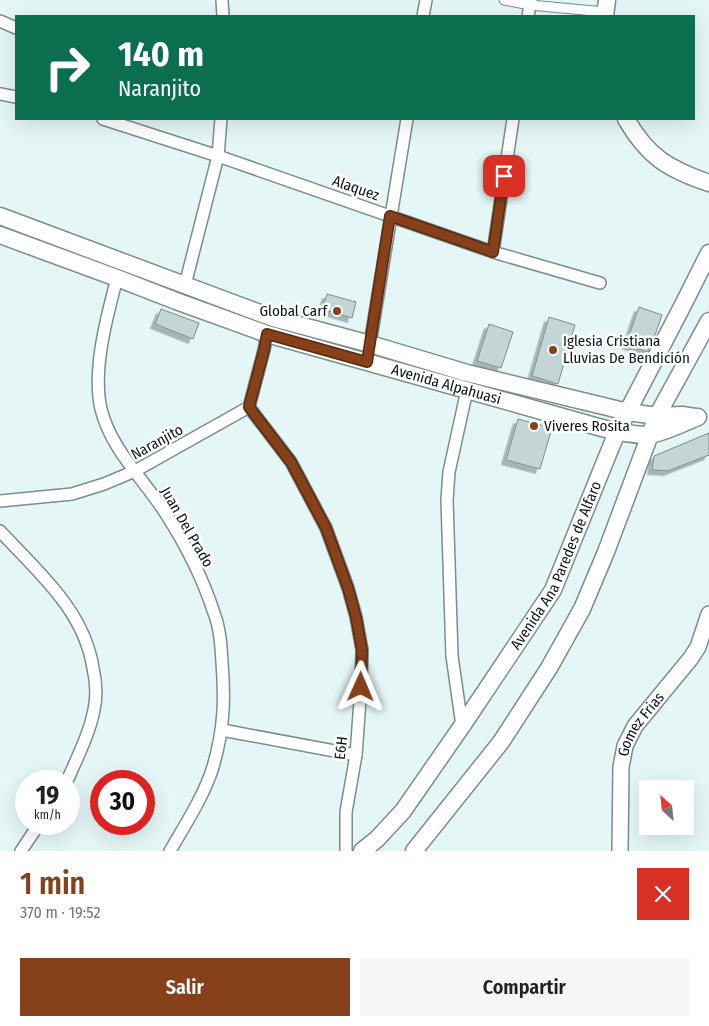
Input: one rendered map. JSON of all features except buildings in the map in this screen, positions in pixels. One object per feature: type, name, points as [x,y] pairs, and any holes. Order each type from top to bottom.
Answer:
[{"type":"main road","points":[[627,120],[636,136],[649,151],[663,162],[679,172],[709,183]]},
{"type":"main road","name":"Avenida Alpahuasi","points":[[0,216],[273,318],[467,372],[628,412],[657,416],[703,416]]},
{"type":"main road","name":"Avenida Alpahuasi","points":[[0,235],[267,334],[617,432],[651,435],[703,416]]},
{"type":"main road","name":"Avenida Ana Paredes de Alfaro","points":[[362,851],[377,839],[403,811],[552,590],[617,432],[709,253]]},
{"type":"main road","points":[[414,851],[501,742],[549,668],[582,609],[606,552],[657,416],[709,321]]},
{"type":"street","points":[[222,0],[223,15]]},
{"type":"street","points":[[423,15],[426,0]]},
{"type":"street","points":[[504,0],[530,7],[606,10]]},
{"type":"street","points":[[0,21],[15,28]]},
{"type":"street","points":[[0,94],[15,97]]},
{"type":"street","name":"Alaquez","points":[[106,120],[218,156],[493,252],[600,283]]},
{"type":"street","points":[[185,285],[218,156],[221,120]]},
{"type":"street","points":[[367,362],[407,120]]},
{"type":"street","points":[[493,252],[513,120]]},
{"type":"street","name":"Juan Del Prado","points":[[117,278],[105,324],[99,372],[98,388],[101,409],[115,444],[166,514],[192,560],[215,614],[221,643],[224,702],[222,730],[212,768],[195,808],[170,851]]},
{"type":"street","points":[[249,407],[267,334]]},
{"type":"street","points":[[462,726],[452,656],[447,500],[449,472],[467,390]]},
{"type":"street","name":"Naranjito","points":[[0,501],[72,494],[104,484],[135,471],[249,407]]},
{"type":"street","name":"E6H","points":[[249,407],[291,462],[326,528],[348,588],[356,617],[362,650],[361,687],[356,755],[346,812],[346,851]]},
{"type":"street","points":[[0,531],[59,593],[83,632],[92,656],[96,682],[94,709],[86,737],[72,770]]},
{"type":"street","name":"Gomez Frias","points":[[620,851],[621,767],[625,746],[635,726],[698,647],[709,614]]},
{"type":"street","points":[[222,730],[356,755]]},
{"type":"street","points":[[22,851],[32,835]]},
{"type":"place","name":"Global Carf","points":[[337,311]]},
{"type":"place","name":"Iglesia Cristiana Lluvias De Bendición","points":[[553,350]]},
{"type":"place","name":"Viveres Rosita","points":[[534,426]]},
{"type":"route","points":[[361,687],[362,650],[356,617],[348,588],[326,528],[291,462],[249,407],[267,334],[367,362],[390,216],[493,252],[504,176]]}]
